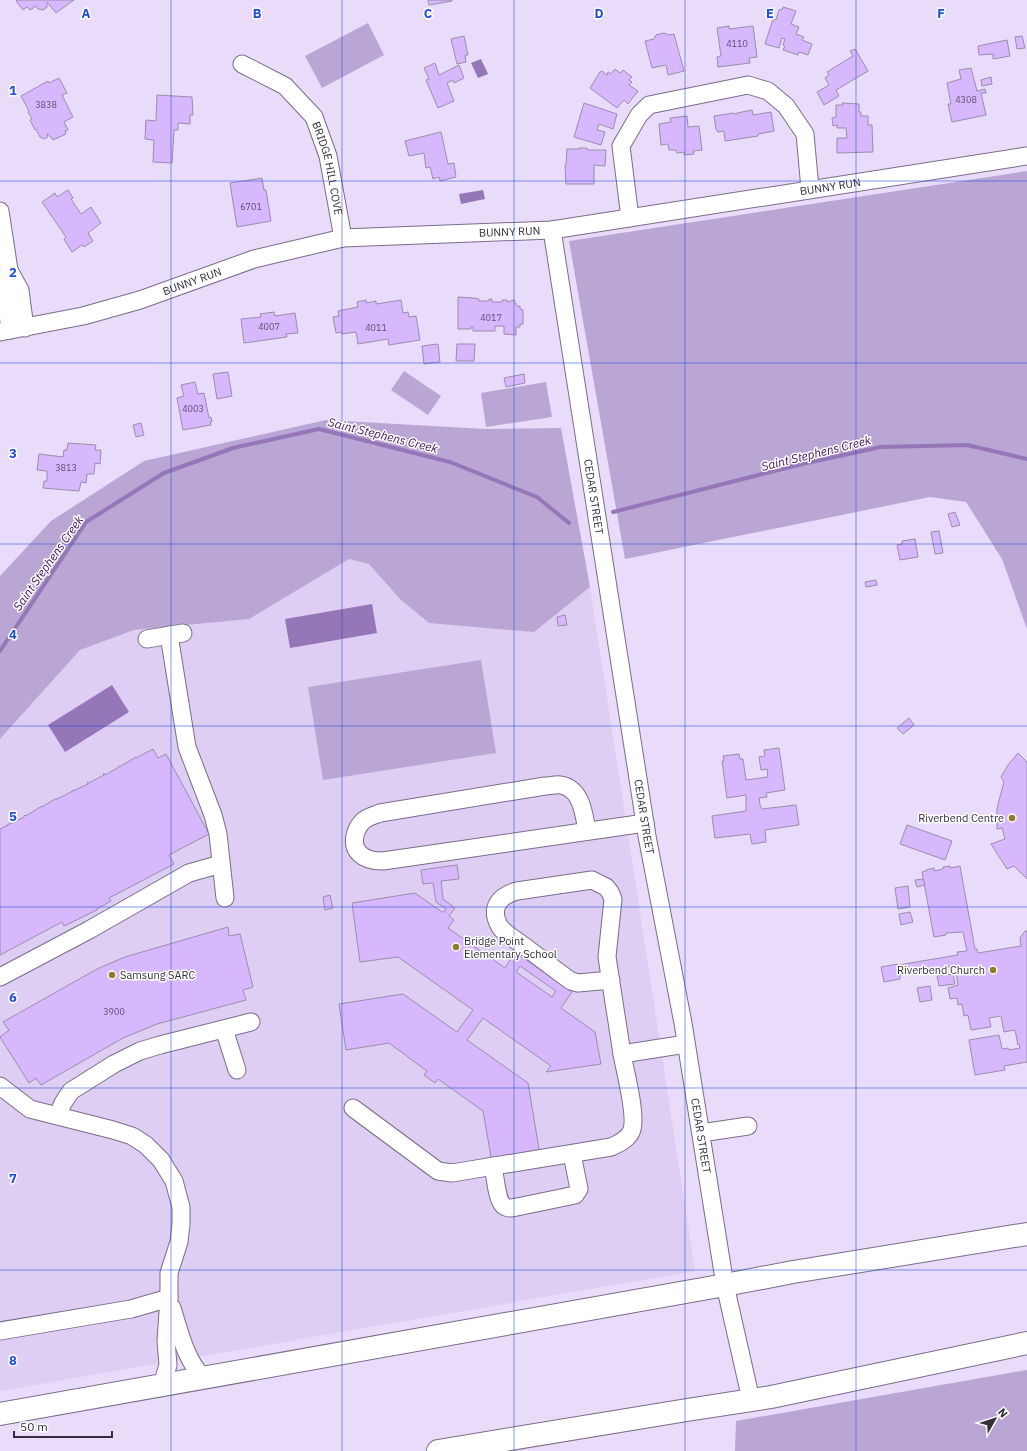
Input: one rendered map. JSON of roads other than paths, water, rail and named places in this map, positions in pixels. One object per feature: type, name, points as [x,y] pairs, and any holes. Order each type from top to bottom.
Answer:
[{"type":"highway","points":[[0,1414],[793,1272],[1027,1234]]},
{"type":"highway","points":[[438,1451],[810,1390],[1027,1343]]},
{"type":"street","name":"BRIDGE HILL COVE","points":[[242,64],[284,86],[314,117],[328,156],[343,238]]},
{"type":"street","points":[[630,218],[621,146],[639,115],[649,105],[748,85],[768,91],[786,106],[805,134],[810,190]]},
{"type":"street","name":"BUNNY RUN","points":[[12,330],[83,316],[126,304],[254,259],[343,238],[552,230],[1027,156]]},
{"type":"street","points":[[0,211],[9,270],[5,289],[12,330]]},
{"type":"street","name":"CEDAR STREET","points":[[552,230],[645,823],[686,1044],[725,1285],[751,1400]]},
{"type":"street","points":[[147,639],[176,634],[188,747],[213,815],[218,834],[225,898]]},
{"type":"street","points":[[587,831],[581,803],[573,790],[561,785],[380,813],[364,819],[356,830],[354,842],[359,854],[370,860],[383,861],[645,823]]},
{"type":"street","points":[[0,977],[90,930],[189,873],[221,864]]},
{"type":"street","points":[[353,1108],[438,1171],[452,1173],[611,1147],[622,1142],[631,1132],[633,1117],[622,1054],[611,980],[607,957],[613,899],[606,886],[592,880],[517,891],[509,893],[499,900],[495,911],[500,928],[571,981],[578,984],[611,980]]},
{"type":"street","points":[[58,1115],[63,1103],[71,1091],[114,1064],[140,1051],[251,1022]]},
{"type":"street","points":[[224,1029],[236,1070]]},
{"type":"street","points":[[622,1054],[686,1044]]},
{"type":"street","points":[[0,1086],[30,1109],[58,1115],[132,1136],[146,1145],[162,1160],[174,1181],[181,1207],[179,1242],[169,1272],[166,1341],[168,1365],[162,1385]]},
{"type":"street","points":[[701,1133],[748,1126]]},
{"type":"street","points":[[493,1166],[500,1201],[504,1206],[510,1208],[517,1207],[575,1195],[579,1189],[572,1154]]},
{"type":"street","points":[[0,1331],[132,1309],[169,1298]]},
{"type":"street","points":[[169,1298],[183,1345],[199,1374],[204,1378]]},
{"type":"waterway","name":"Saint Stephens Creek","points":[[0,651],[86,522],[164,473],[233,448],[319,429],[450,462],[537,497],[569,523]]},
{"type":"waterway","name":"Saint Stephens Creek","points":[[613,512],[802,464],[881,447],[967,445],[1027,459]]},
{"type":"place","name":"Riverbend Centre","points":[[1012,818]]},
{"type":"place","name":"Bridge Point Elementary School","points":[[456,947]]},
{"type":"place","name":"Riverbend Church","points":[[993,970]]},
{"type":"place","name":"Samsung SARC","points":[[112,975]]}]
